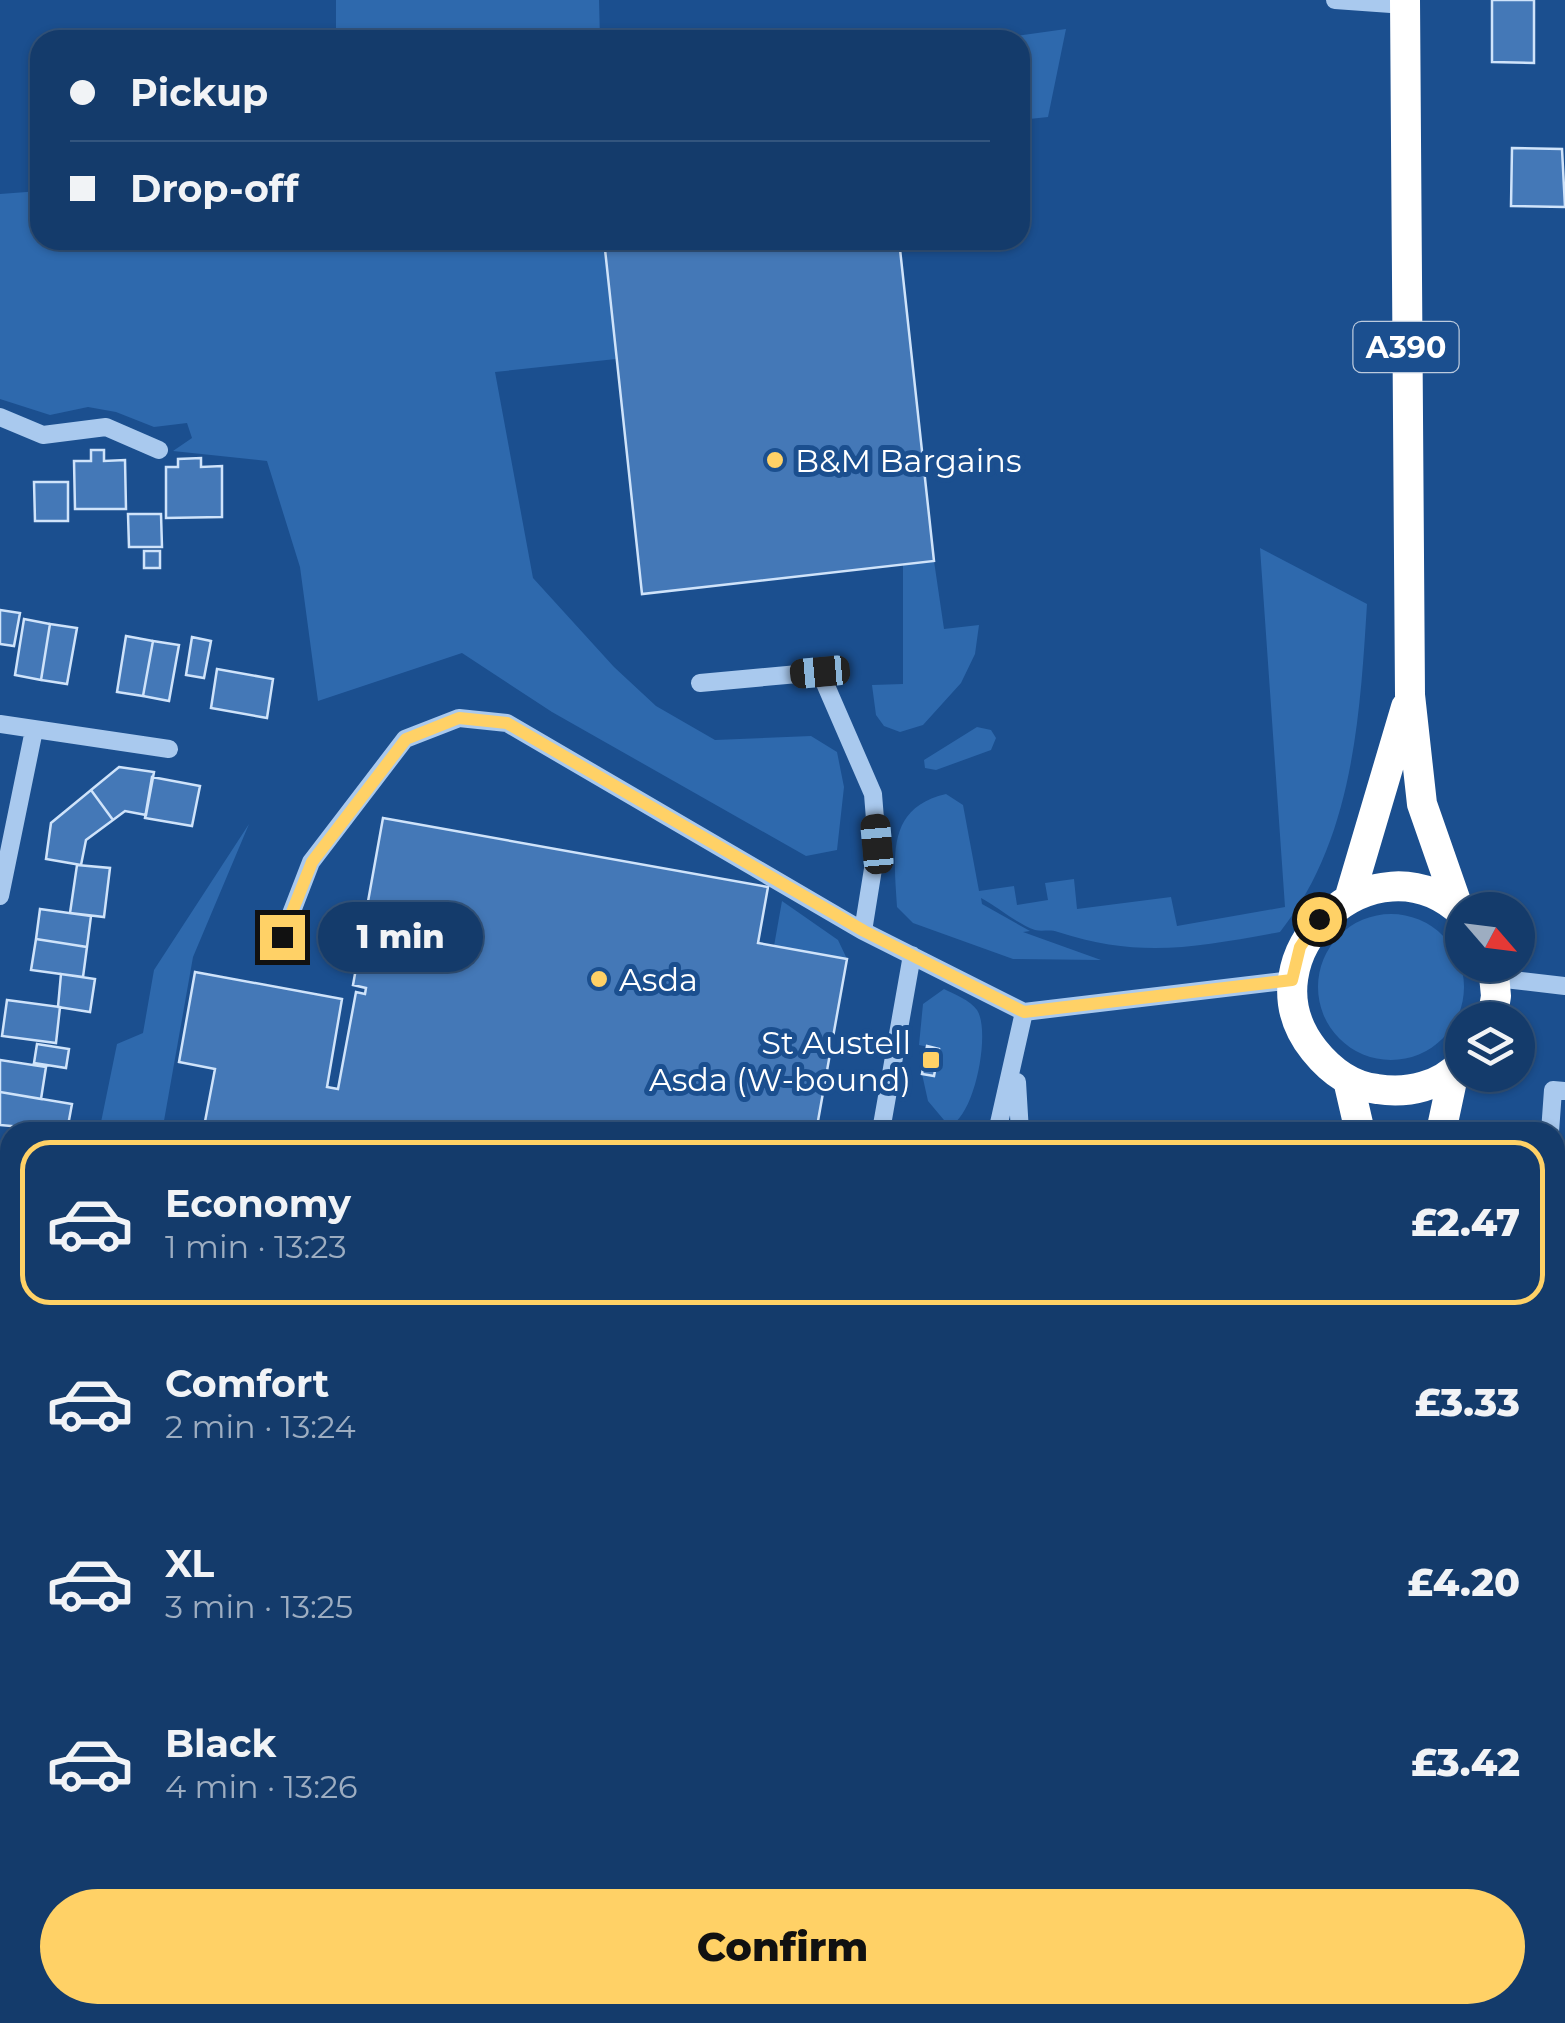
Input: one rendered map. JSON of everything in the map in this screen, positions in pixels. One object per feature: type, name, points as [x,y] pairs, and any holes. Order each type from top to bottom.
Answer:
[{"type":"highway","name":"A390","points":[[1405,3],[1410,694],[1422,804],[1454,892]]},
{"type":"highway","name":"A390","points":[[1410,694],[1350,896],[1394,886],[1428,892],[1445,902]]},
{"type":"highway","points":[[1350,896],[1319,919],[1300,947],[1292,980],[1293,1006],[1305,1038],[1327,1066],[1348,1080],[1394,1092],[1436,1082],[1445,1076]]},
{"type":"highway","points":[[1348,1080],[1358,1122]]},
{"type":"highway","points":[[1443,1122],[1451,1092]]},
{"type":"street","points":[[1335,0],[1405,3]]},
{"type":"street","points":[[0,417],[43,435],[106,426],[159,450]]},
{"type":"street","points":[[700,683],[820,672],[872,794],[877,844],[864,931]]},
{"type":"street","points":[[282,937],[312,862],[406,739],[459,718],[507,723],[864,931],[1024,1012],[1292,980]]},
{"type":"street","points":[[0,724],[169,749]]},
{"type":"street","points":[[0,896],[34,730]]},
{"type":"street","points":[[883,1122],[912,955]]},
{"type":"street","points":[[1535,980],[1565,986]]},
{"type":"street","points":[[1000,1122],[1016,1066],[1024,1012]]},
{"type":"street","points":[[1016,1066],[1019,1122]]},
{"type":"street","points":[[1551,1122],[1553,1090],[1565,1091]]},
{"type":"shaded area","points":[[336,0],[599,0],[600,30],[336,30]]},
{"type":"shaded area","points":[[1066,29],[1048,117],[1030,119],[1030,34]]},
{"type":"shaded area","points":[[30,192],[30,250],[605,250],[616,359],[495,372],[533,578],[614,667],[656,706],[715,740],[811,736],[837,752],[844,787],[837,850],[806,856],[552,712],[462,653],[318,701],[300,567],[267,461],[173,451],[192,438],[187,423],[154,427],[116,412],[88,407],[50,415],[0,399],[0,194]]},
{"type":"shaded area","points":[[1260,548],[1367,604],[1356,733],[1338,818],[1304,896],[1280,932],[1195,946],[1116,946],[1035,930],[981,898],[982,904],[1030,931],[1023,932],[1101,960],[1013,959],[913,923],[897,907],[898,837],[913,811],[946,794],[963,805],[979,891],[1014,886],[1017,905],[1048,900],[1045,883],[1074,879],[1077,909],[1171,897],[1177,926],[1285,907]]},
{"type":"shaded area","points":[[934,561],[944,629],[979,625],[975,654],[961,683],[923,725],[900,732],[884,726],[876,715],[872,685],[903,684],[903,565]]},
{"type":"shaded area","points":[[977,727],[991,730],[996,738],[991,750],[936,770],[925,768],[924,760]]},
{"type":"shaded area","points":[[249,824],[193,957],[164,1122],[101,1122],[117,1044],[143,1033],[154,970]]},
{"type":"shaded area","points":[[782,901],[838,940],[847,959],[774,946]]},
{"type":"shaded area","points":[[1391,914],[1419,920],[1442,936],[1445,982],[1463,982],[1462,1002],[1445,1002],[1442,1038],[1419,1054],[1391,1060],[1363,1054],[1340,1038],[1324,1015],[1318,987],[1324,959],[1340,936],[1363,920]]},
{"type":"shaded area","points":[[944,989],[966,1000],[977,1010],[981,1021],[981,1054],[973,1091],[954,1122],[946,1122],[928,1101],[922,1074],[934,1076],[939,1049],[919,1045],[923,1004]]},
{"type":"building","points":[[1492,0],[1534,0],[1534,63],[1492,62]]},
{"type":"building","points":[[1512,148],[1562,149],[1565,207],[1511,206]]},
{"type":"building","name":"B&M Bargains","points":[[605,250],[900,250],[934,561],[642,594]]},
{"type":"building","points":[[91,450],[104,450],[104,461],[125,460],[126,509],[75,509],[74,461],[91,461]]},
{"type":"building","points":[[201,458],[201,467],[222,466],[222,517],[166,518],[166,467],[178,467],[178,459]]},
{"type":"building","points":[[34,482],[68,482],[68,521],[35,521]]},
{"type":"building","points":[[128,514],[161,514],[162,547],[129,547]]},
{"type":"building","points":[[144,551],[160,551],[160,568],[144,568]]},
{"type":"building","points":[[0,610],[20,613],[14,646],[0,644]]},
{"type":"building","points":[[24,619],[50,624],[41,680],[15,675]]},
{"type":"building","points":[[50,624],[77,628],[67,684],[41,680]]},
{"type":"building","points":[[126,636],[153,641],[143,696],[117,692]]},
{"type":"building","points":[[192,637],[211,641],[204,678],[186,675]]},
{"type":"building","points":[[153,641],[179,645],[169,701],[143,696]]},
{"type":"building","points":[[217,669],[273,679],[267,718],[211,708]]},
{"type":"building","points":[[119,767],[154,772],[146,815],[125,811],[113,820],[91,790]]},
{"type":"building","points":[[152,777],[200,786],[192,826],[145,818]]},
{"type":"building","points":[[91,790],[113,820],[86,840],[81,865],[46,859],[51,823]]},
{"type":"building","name":"Asda","points":[[383,818],[768,887],[758,943],[847,959],[818,1122],[205,1122],[215,1069],[179,1062],[195,972],[342,999],[327,1087],[338,1089],[356,992],[365,994],[366,988],[353,985]]},
{"type":"building","points":[[77,865],[110,868],[104,917],[70,913]]},
{"type":"building","points":[[40,909],[91,916],[87,947],[36,939]]},
{"type":"building","points":[[36,939],[87,947],[83,977],[31,970]]},
{"type":"building","points":[[61,974],[95,979],[90,1012],[58,1007]]},
{"type":"building","points":[[7,1000],[60,1007],[56,1043],[2,1036]]},
{"type":"building","points":[[37,1044],[69,1049],[66,1068],[34,1063]]},
{"type":"building","points":[[927,1046],[939,1049],[934,1076],[922,1074]]},
{"type":"building","points":[[0,1060],[46,1067],[41,1099],[0,1092]]},
{"type":"building","points":[[0,1092],[72,1104],[69,1122],[0,1122]]},
{"type":"place","name":"B&M Bargains","points":[[775,460]]},
{"type":"place","name":"Asda","points":[[599,979]]},
{"type":"place","name":"St Austell Asda (W-bound)","points":[[931,1060]]},
{"type":"route","points":[[282,937],[312,862],[406,739],[459,718],[507,723],[864,931],[1024,1012],[1292,980],[1300,947],[1319,919]]}]
